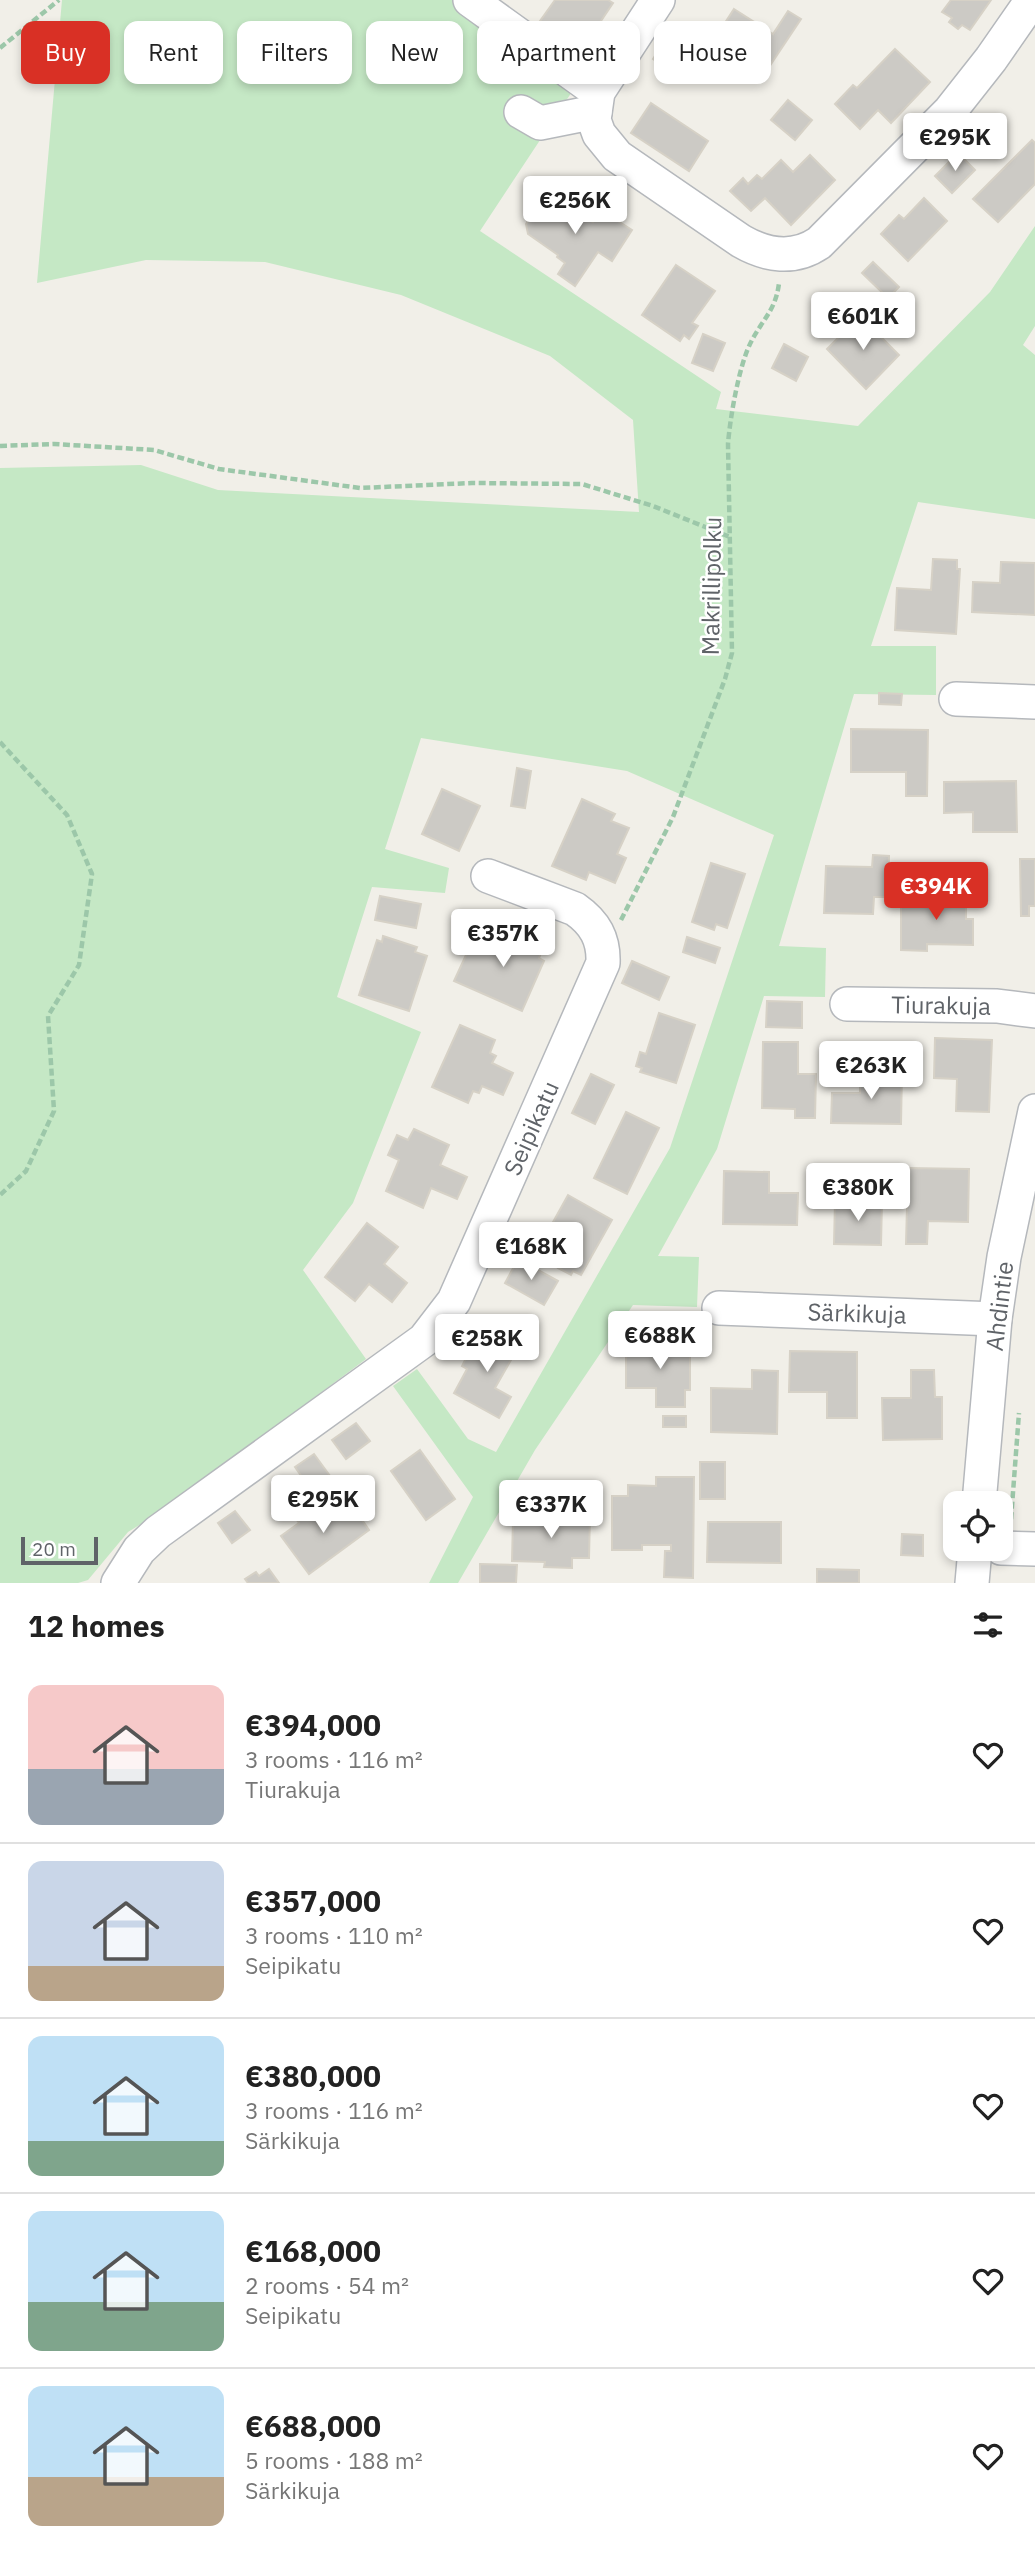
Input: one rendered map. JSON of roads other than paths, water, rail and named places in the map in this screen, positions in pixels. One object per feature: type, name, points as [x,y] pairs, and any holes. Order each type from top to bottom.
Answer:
[{"type":"street","points":[[470,0],[596,102]]},
{"type":"street","points":[[658,0],[596,102],[599,134],[617,156],[741,241],[754,248],[783,254],[797,254],[819,243],[950,111],[1032,0]]},
{"type":"street","points":[[521,112],[540,123],[596,102]]},
{"type":"street","points":[[956,699],[1035,702]]},
{"type":"street","name":"Seipikatu","points":[[118,1583],[139,1550],[158,1532],[424,1340],[444,1317],[467,1273],[603,963],[601,940],[587,918],[575,909],[488,876]]},
{"type":"street","name":"Tiurakuja","points":[[847,1004],[997,1006],[1035,1011]]},
{"type":"street","name":"Ahdintie","points":[[980,1491],[995,1319],[1004,1257],[1026,1192],[1035,1111]]},
{"type":"street","name":"Särkikuja","points":[[719,1308],[995,1319]]},
{"type":"street","points":[[972,1583],[974,1561]]}]
